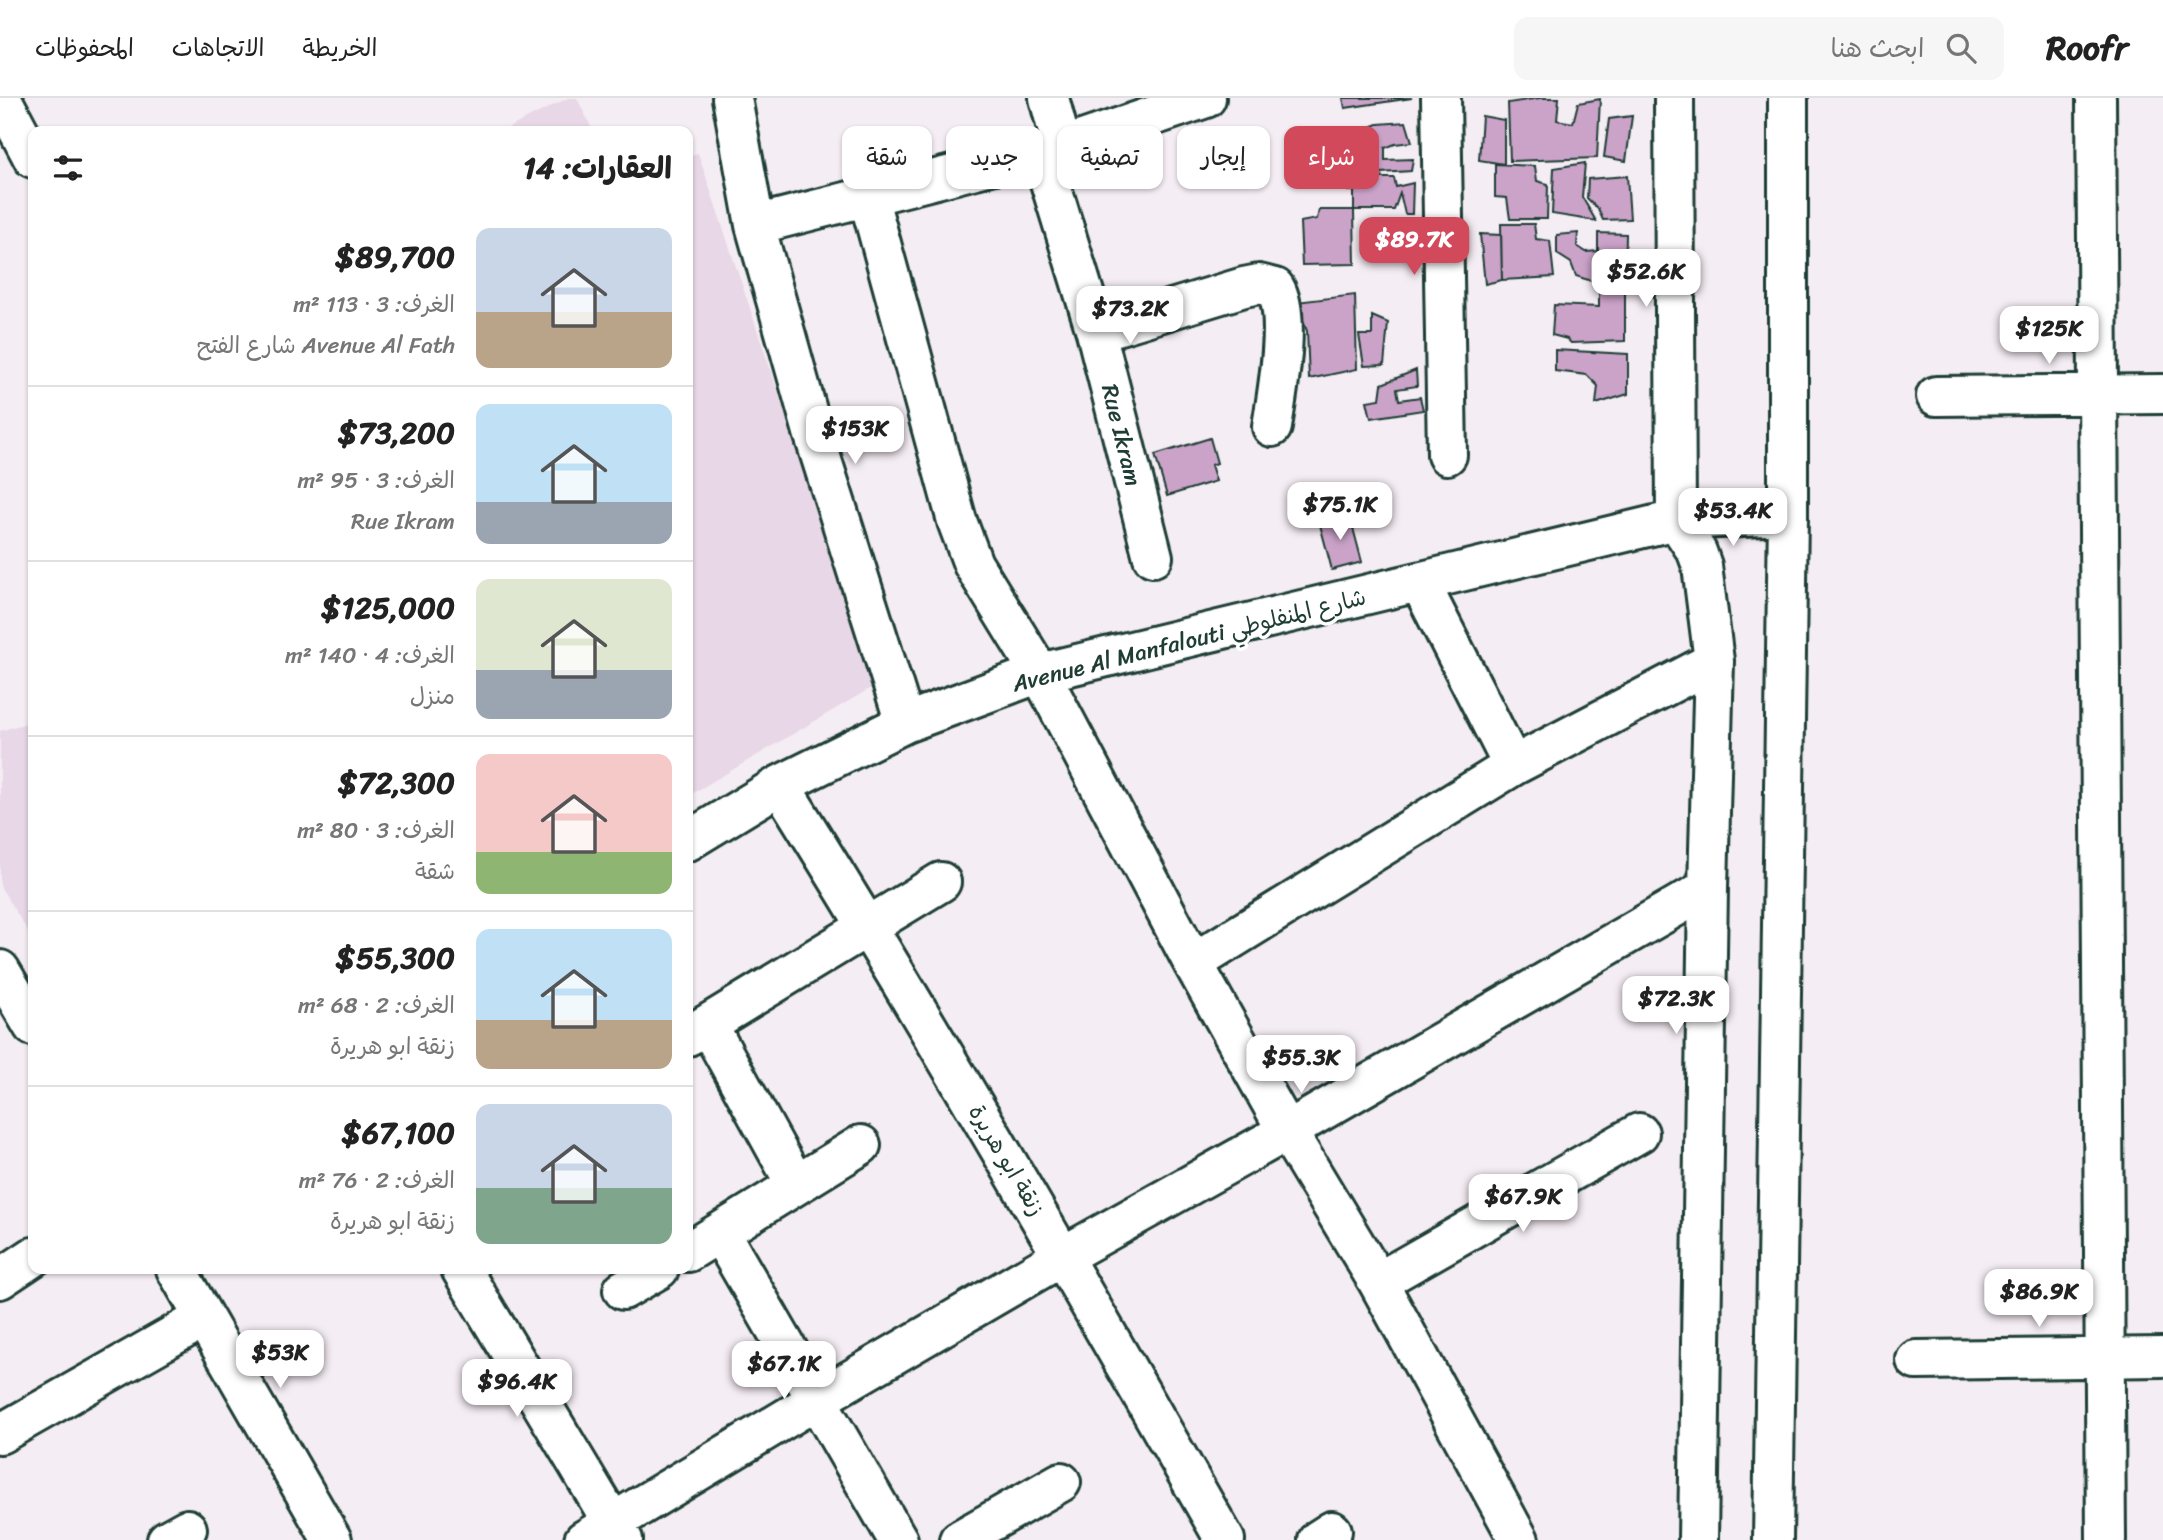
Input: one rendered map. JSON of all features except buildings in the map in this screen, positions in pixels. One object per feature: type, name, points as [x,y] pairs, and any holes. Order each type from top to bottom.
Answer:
[{"type":"street","points":[[732,98],[755,225],[813,432],[905,723]]},
{"type":"street","name":"Rue Ikram","points":[[1049,98],[1052,150],[1153,557]]},
{"type":"street","points":[[1441,98],[1447,454]]},
{"type":"street","points":[[1674,98],[1676,520],[1697,552],[1702,566],[1714,661],[1698,1540]]},
{"type":"street","points":[[1773,1540],[1788,515],[1788,98]]},
{"type":"street","points":[[2096,98],[2106,1540]]},
{"type":"street","points":[[755,225],[1052,150],[1185,102]]},
{"type":"street","points":[[9,103],[28,147]]},
{"type":"street","points":[[868,196],[957,521],[973,564],[1040,673],[1193,963],[1287,1131],[1378,1282],[1519,1540]]},
{"type":"street","points":[[1096,332],[1244,287],[1259,284],[1275,288],[1280,295],[1283,324],[1272,427]]},
{"type":"street","points":[[1937,396],[2163,394]]},
{"type":"street","name":"Avenue Al Manfalouti شارع المنفلوطي","points":[[693,838],[780,785],[905,723],[1040,673],[1676,520],[1788,515]]},
{"type":"street","points":[[1420,583],[1513,766]]},
{"type":"street","points":[[1193,963],[1513,766],[1714,661]]},
{"type":"street","name":"زنقة ابو هريرة","points":[[780,785],[869,927],[1063,1256],[1225,1540]]},
{"type":"street","points":[[796,1185],[698,1031],[941,882]]},
{"type":"street","points":[[464,1274],[607,1534],[818,1399],[1708,888]]},
{"type":"street","points":[[0,971],[28,1018]]},
{"type":"street","points":[[1378,1282],[1639,1133]]},
{"type":"street","points":[[693,1249],[861,1145]]},
{"type":"street","points":[[720,1233],[898,1540]]},
{"type":"street","points":[[0,1279],[28,1260]]},
{"type":"street","points":[[179,1274],[332,1540]]},
{"type":"street","points":[[623,1290],[650,1274]]},
{"type":"street","points":[[0,1434],[204,1318]]},
{"type":"street","points":[[1916,1360],[2163,1357]]},
{"type":"street","points":[[983,1534],[1061,1482]]},
{"type":"shaded area","points":[[568,98],[577,98],[591,126],[512,126]]},
{"type":"shaded area","points":[[698,153],[876,685],[693,793],[693,154]]},
{"type":"shaded area","points":[[28,723],[28,932],[0,886],[0,731]]}]
